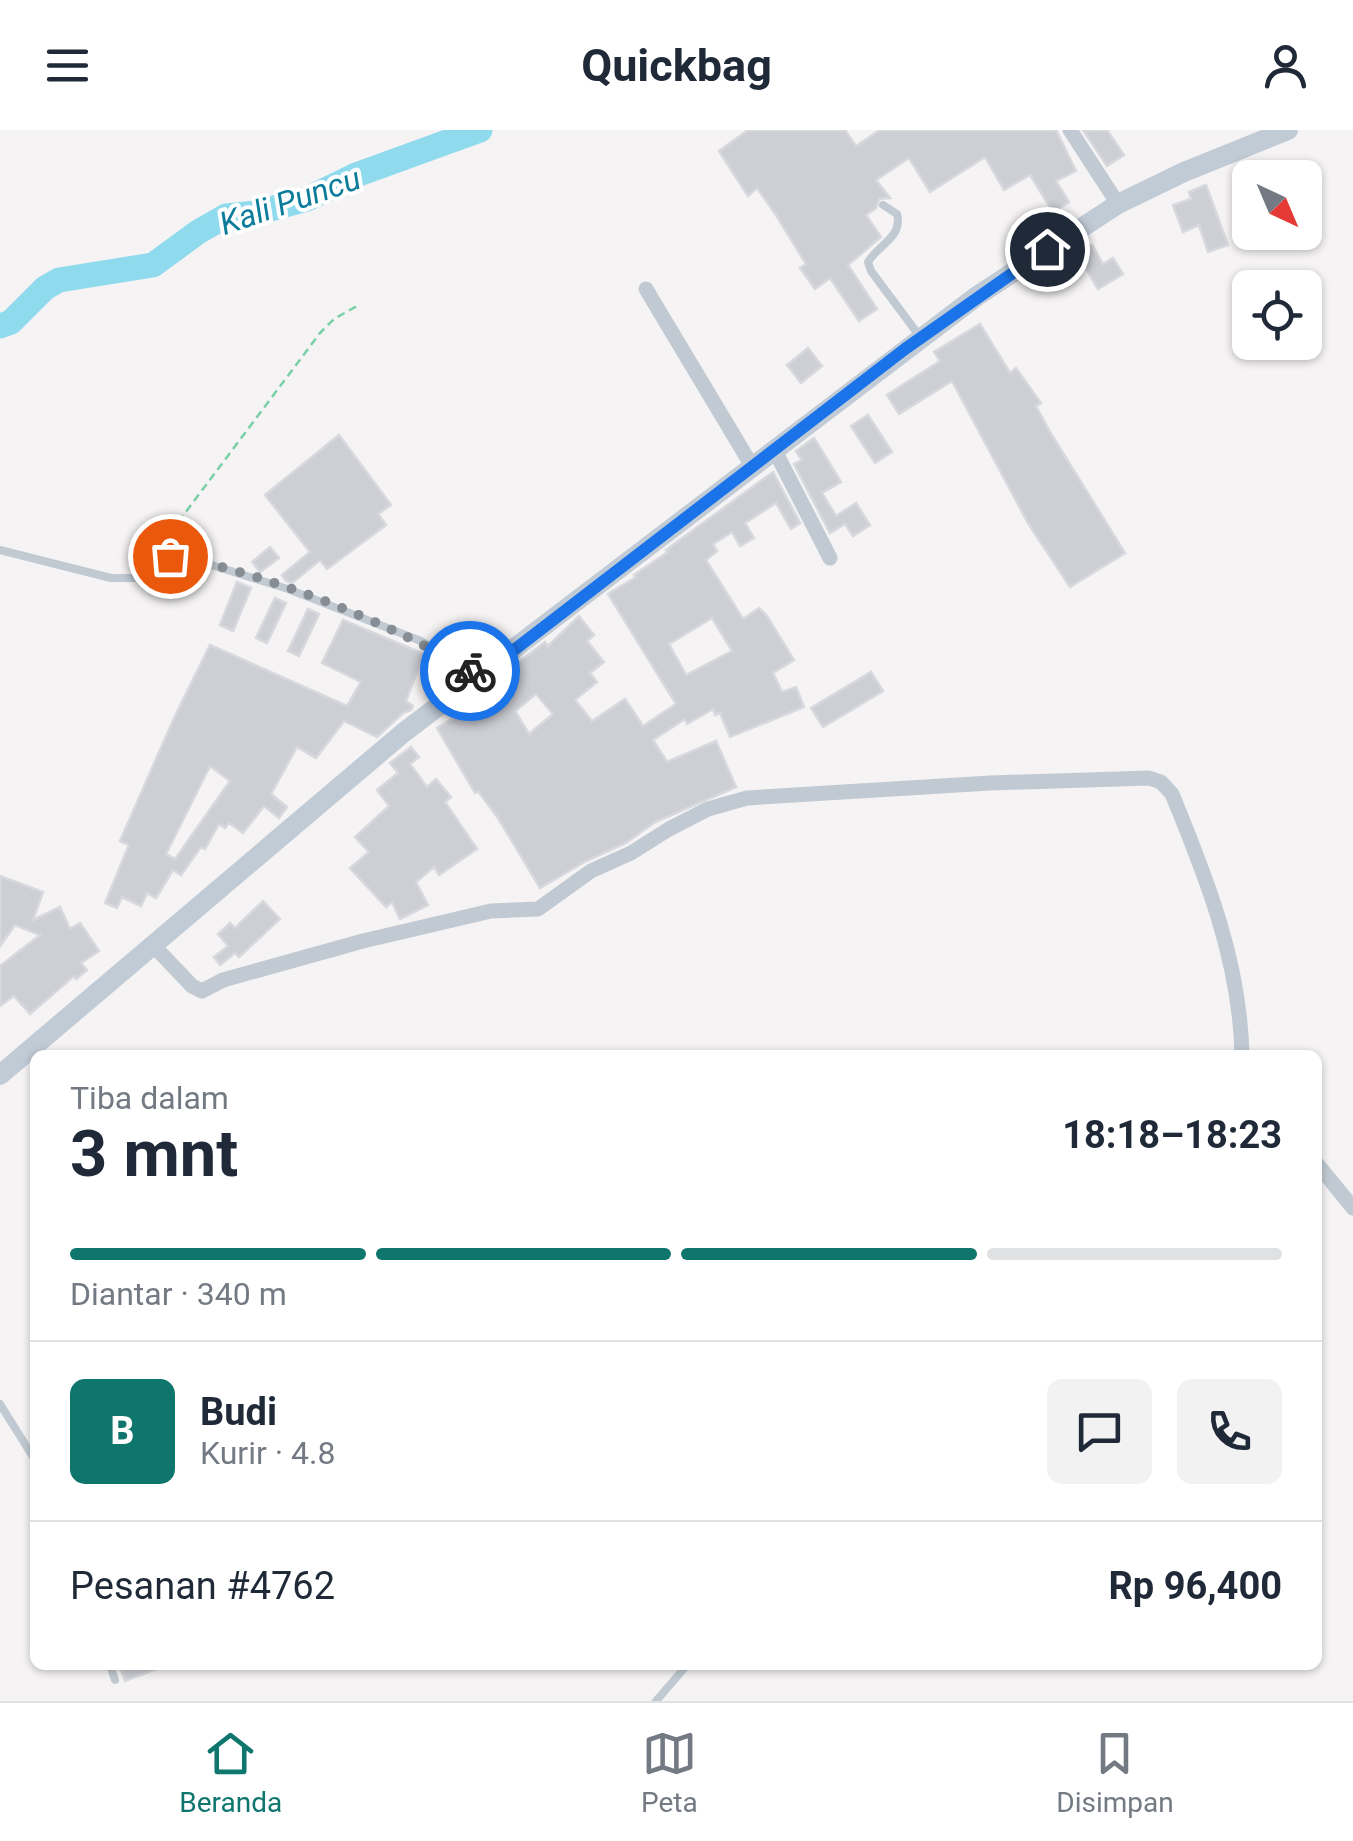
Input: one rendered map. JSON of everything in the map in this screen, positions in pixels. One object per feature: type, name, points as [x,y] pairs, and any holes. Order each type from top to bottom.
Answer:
[{"type":"main road","points":[[31,1050],[403,733],[991,286],[1118,204],[1288,130]]},
{"type":"main road","points":[[0,1076],[30,1051]]},
{"type":"street","points":[[1070,130],[1118,204]]},
{"type":"street","points":[[646,289],[752,466]]},
{"type":"street","points":[[774,450],[830,558]]},
{"type":"street","points":[[153,946],[192,986],[202,991],[240,975],[468,916],[538,909],[591,872],[708,809],[736,800],[990,783],[1148,778],[1161,782],[1172,794],[1224,930],[1239,1004],[1242,1050]]},
{"type":"street","points":[[1322,1170],[1353,1208]]},
{"type":"lane","points":[[883,206],[897,214],[900,225],[876,249],[868,262],[870,271],[921,338]]},
{"type":"lane","points":[[0,550],[111,578],[134,578],[170,556],[199,561],[404,634],[479,677]]},
{"type":"lane","points":[[0,1404],[30,1452]]},
{"type":"lane","points":[[112,1670],[115,1680]]},
{"type":"lane","points":[[656,1701],[683,1670]]},
{"type":"path","points":[[170,556],[170,533],[295,364],[334,319],[357,306]]},
{"type":"building","points":[[748,130],[845,130],[856,146],[880,130],[1056,130],[1076,171],[1056,181],[1069,202],[1053,212],[1030,175],[1004,190],[985,157],[930,192],[909,158],[876,180],[890,198],[879,199],[876,208],[866,215],[881,237],[848,265],[877,309],[859,321],[830,278],[815,289],[800,268],[806,264],[776,215],[757,188],[748,196],[719,151]]},
{"type":"building","points":[[1083,130],[1107,130],[1124,155],[1107,166]]},
{"type":"building","points":[[1206,185],[1228,245],[1208,252],[1199,225],[1183,232],[1173,205],[1191,199],[1189,192]]},
{"type":"building","points":[[1092,245],[1103,264],[1113,258],[1123,274],[1098,289],[1085,267],[1058,281],[1050,265],[1064,255],[1067,261]]},
{"type":"building","points":[[980,324],[1010,373],[1016,368],[1041,403],[1036,406],[1050,432],[1125,553],[1070,587],[1028,523],[952,381],[899,414],[887,395],[940,361],[934,352]]},
{"type":"building","points":[[808,348],[822,366],[801,383],[787,365]]},
{"type":"building","points":[[868,415],[892,452],[875,463],[851,426]]},
{"type":"building","points":[[339,435],[391,505],[378,514],[386,525],[327,569],[320,560],[292,583],[286,581],[282,575],[310,552],[265,495]]},
{"type":"building","points":[[814,438],[841,482],[822,493],[836,516],[856,503],[870,525],[853,536],[845,524],[830,533],[794,464],[802,460],[796,451]]},
{"type":"building","points":[[773,472],[800,523],[791,529],[776,503],[745,523],[754,538],[740,546],[732,532],[713,544],[717,551],[706,560],[743,619],[759,608],[767,616],[794,660],[773,673],[782,692],[796,687],[804,707],[730,737],[720,713],[715,715],[713,709],[687,724],[685,719],[653,740],[667,762],[716,741],[736,787],[655,822],[626,843],[540,888],[498,818],[478,791],[475,793],[437,728],[496,692],[490,684],[545,642],[548,646],[579,616],[594,635],[587,641],[604,662],[590,673],[597,682],[575,700],[592,721],[625,699],[643,726],[676,704],[608,594],[636,577],[666,550]],"holes":[[[712,618],[732,651],[686,675],[669,644]],[[536,694],[553,714],[529,734],[515,711]]]},
{"type":"building","points":[[270,547],[279,558],[260,572],[252,562]]},
{"type":"building","points":[[237,582],[251,588],[233,631],[220,625]]},
{"type":"building","points":[[275,598],[286,603],[267,643],[256,638]]},
{"type":"building","points":[[308,609],[319,614],[299,656],[288,651]]},
{"type":"building","points":[[343,620],[424,654],[406,701],[413,706],[411,710],[377,737],[344,721],[316,758],[297,747],[271,794],[287,807],[279,818],[264,806],[243,833],[229,823],[225,828],[219,824],[205,849],[201,847],[181,875],[173,870],[156,898],[147,893],[141,906],[122,897],[117,908],[105,903],[129,845],[120,841],[210,645],[347,706],[361,682],[322,663]],"holes":[[[210,766],[230,781],[175,859],[166,854]]]},
{"type":"building","points":[[871,672],[883,691],[823,727],[811,708]]},
{"type":"building","points":[[411,747],[419,757],[410,764],[427,787],[436,779],[451,797],[445,802],[477,849],[439,875],[434,867],[416,882],[428,905],[400,919],[392,902],[386,907],[350,868],[369,852],[355,837],[389,806],[377,790],[398,773],[390,763]]},
{"type":"building","points":[[0,876],[43,892],[33,920],[60,907],[70,929],[80,923],[99,951],[81,963],[87,970],[76,979],[74,976],[30,1014],[14,996],[0,1006],[0,966],[40,935],[15,925],[0,946]]},
{"type":"building","points":[[263,901],[280,919],[239,957],[235,953],[220,965],[214,957],[228,946],[218,934],[230,923],[235,928]]},
{"type":"building","points":[[121,1670],[154,1670],[125,1681]]},
{"type":"waterway","name":"Kali Puncu","points":[[0,326],[11,322],[45,288],[59,280],[153,265],[226,216],[256,213],[307,199],[356,175],[480,130]]},
{"type":"way so far","points":[[170,556],[199,561],[288,590],[421,641],[470,671]]},
{"type":"route","points":[[470,671],[479,677],[905,349],[1047,249]]}]
